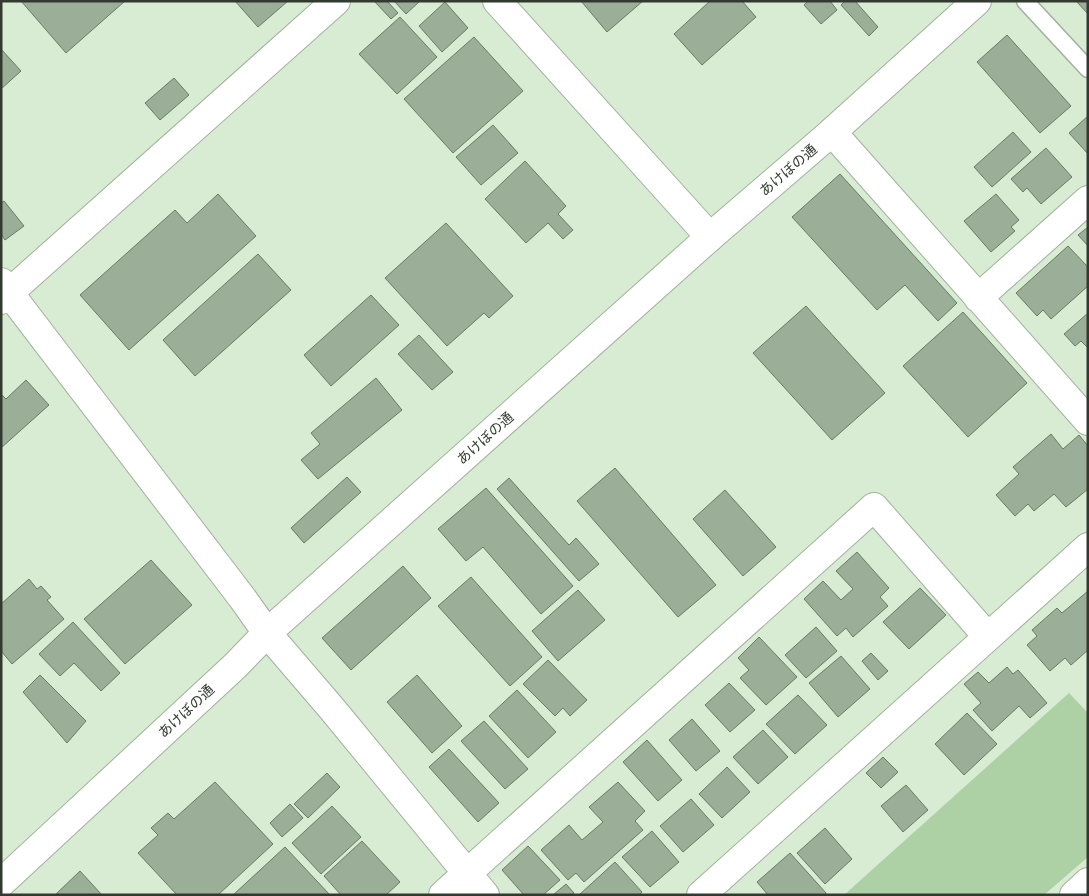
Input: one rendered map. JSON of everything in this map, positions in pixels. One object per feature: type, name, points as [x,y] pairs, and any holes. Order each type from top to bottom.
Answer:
[{"type":"street","points":[[336,1],[4,292],[268,633],[485,895]]},
{"type":"street","points":[[497,1],[710,238]]},
{"type":"street","name":"あけぼの通","points":[[1,884],[268,633],[977,1]]},
{"type":"street","points":[[832,132],[1088,421]]},
{"type":"street","points":[[978,298],[1088,200]]},
{"type":"street","points":[[443,895],[874,507],[988,636]]},
{"type":"street","points":[[701,895],[1088,547]]},
{"type":"street","points":[[1074,895],[1088,882]]},
{"type":"lane","points":[[1025,1],[1088,69]]},
{"type":"green space","points":[[1069,693],[1088,713],[1088,857],[1044,895],[844,895]]},
{"type":"building","points":[[21,1],[125,1],[66,53]]},
{"type":"building","points":[[235,1],[288,1],[258,27]]},
{"type":"building","points":[[374,1],[387,1],[398,13],[391,19]]},
{"type":"building","points":[[394,1],[420,1],[406,14]]},
{"type":"building","points":[[581,1],[643,1],[607,32]]},
{"type":"building","points":[[710,1],[742,1],[756,17],[702,65],[674,34]]},
{"type":"building","points":[[808,1],[830,1],[837,10],[821,24],[804,5]]},
{"type":"building","points":[[845,1],[855,1],[878,27],[869,36],[841,5]]},
{"type":"building","points":[[1076,1],[1088,1],[1088,14]]},
{"type":"building","points":[[445,2],[468,28],[442,52],[419,26]]},
{"type":"building","points":[[400,17],[437,57],[397,94],[359,54]]},
{"type":"building","points":[[1007,35],[1071,106],[1040,133],[977,62]]},
{"type":"building","points":[[474,37],[523,91],[453,153],[404,99]]},
{"type":"building","points":[[1,49],[21,71],[1,89]]},
{"type":"building","points":[[174,78],[189,95],[160,120],[145,103]]},
{"type":"building","points":[[1088,116],[1088,154],[1069,133]]},
{"type":"building","points":[[493,125],[518,153],[481,185],[456,157]]},
{"type":"building","points":[[1013,132],[1031,152],[992,187],[974,167]]},
{"type":"building","points":[[1046,148],[1072,177],[1041,204],[1027,188],[1023,192],[1011,179]]},
{"type":"building","points":[[525,161],[566,206],[558,214],[573,230],[563,239],[548,223],[526,243],[485,199]]},
{"type":"building","points":[[840,174],[957,303],[938,321],[905,285],[877,310],[792,217]]},
{"type":"building","points":[[218,194],[256,236],[129,350],[80,295],[175,210],[187,223]]},
{"type":"building","points":[[996,194],[1019,220],[1011,227],[1015,231],[991,252],[964,221]]},
{"type":"building","points":[[4,201],[24,226],[5,240],[1,234],[1,203]]},
{"type":"building","points":[[446,223],[513,296],[489,318],[484,313],[447,346],[385,278]]},
{"type":"building","points":[[1088,227],[1088,246],[1078,235]]},
{"type":"building","points":[[1068,246],[1088,267],[1088,286],[1051,319],[1043,310],[1037,316],[1016,293]]},
{"type":"building","points":[[258,254],[291,290],[195,376],[163,340]]},
{"type":"building","points":[[371,295],[399,325],[331,386],[304,355]]},
{"type":"building","points":[[806,306],[885,393],[832,440],[753,353]]},
{"type":"building","points":[[963,312],[1027,383],[968,437],[903,366]]},
{"type":"building","points":[[1088,313],[1088,348],[1081,341],[1075,346],[1064,334]]},
{"type":"building","points":[[419,335],[453,372],[432,390],[398,354]]},
{"type":"building","points":[[376,378],[402,410],[318,479],[301,460],[320,444],[311,433]]},
{"type":"building","points":[[26,380],[49,405],[1,448],[1,394],[6,399]]},
{"type":"building","points":[[1051,434],[1063,449],[1079,435],[1088,446],[1088,489],[1066,507],[1054,494],[1034,511],[1028,504],[1015,516],[996,495],[1019,474],[1013,467]]},
{"type":"building","points":[[615,468],[716,585],[678,617],[577,501]]},
{"type":"building","points":[[347,477],[361,492],[304,543],[291,528]]},
{"type":"building","points":[[509,478],[569,545],[576,538],[599,564],[579,581],[497,489]]},
{"type":"building","points":[[486,488],[573,586],[541,614],[483,547],[466,561],[438,529]]},
{"type":"building","points":[[725,490],[776,547],[743,576],[693,519]]},
{"type":"building","points":[[857,552],[889,588],[880,597],[888,606],[853,637],[846,628],[837,636],[804,599],[823,581],[841,600],[853,589],[836,571]]},
{"type":"building","points":[[151,560],[192,605],[125,664],[84,619]]},
{"type":"building","points":[[403,566],[431,598],[351,670],[322,638]]},
{"type":"building","points":[[471,577],[542,657],[510,686],[438,606]]},
{"type":"building","points":[[29,579],[37,589],[41,586],[51,597],[47,600],[64,619],[12,664],[1,651],[1,604]]},
{"type":"building","points":[[920,588],[946,615],[909,649],[883,622]]},
{"type":"building","points":[[578,590],[605,620],[558,661],[532,631]]},
{"type":"building","points":[[1088,591],[1088,650],[1071,665],[1065,658],[1050,671],[1027,645],[1037,636],[1032,630],[1057,608],[1062,613]]},
{"type":"building","points":[[73,622],[120,673],[101,691],[74,663],[60,676],[39,654]]},
{"type":"building","points":[[816,627],[837,651],[806,678],[785,655]]},
{"type":"building","points":[[759,637],[797,677],[766,705],[740,678],[749,670],[738,658]]},
{"type":"building","points":[[871,653],[888,671],[878,680],[862,661]]},
{"type":"building","points":[[841,656],[870,689],[838,717],[809,683]]},
{"type":"building","points":[[548,660],[587,700],[570,716],[563,708],[555,716],[523,684]]},
{"type":"building","points":[[1007,667],[1013,674],[1018,670],[1047,703],[1030,718],[1019,706],[992,731],[973,710],[981,703],[964,684],[978,672],[989,683]]},
{"type":"building","points":[[40,675],[86,721],[67,743],[23,692]]},
{"type":"building","points":[[417,675],[462,726],[432,753],[387,702]]},
{"type":"building","points":[[729,683],[755,710],[730,732],[705,705]]},
{"type":"building","points":[[517,690],[556,732],[528,758],[489,716]]},
{"type":"building","points":[[798,695],[827,725],[795,754],[766,724]]},
{"type":"building","points":[[967,713],[997,744],[964,775],[935,744]]},
{"type":"building","points":[[692,719],[720,751],[696,771],[669,740]]},
{"type":"building","points":[[484,721],[528,769],[505,789],[461,741]]},
{"type":"building","points":[[763,730],[788,757],[758,784],[733,757]]},
{"type":"building","points":[[647,740],[682,780],[658,801],[623,762]]},
{"type":"building","points":[[449,749],[499,803],[478,822],[429,767]]},
{"type":"building","points":[[883,757],[898,772],[881,788],[866,773]]},
{"type":"building","points":[[727,767],[750,792],[722,818],[699,794]]},
{"type":"building","points":[[327,773],[340,787],[308,818],[294,804]]},
{"type":"building","points":[[215,782],[273,844],[218,895],[177,895],[138,853],[158,835],[151,828],[168,813],[174,819]]},
{"type":"building","points":[[618,782],[645,811],[635,821],[643,830],[584,882],[576,873],[568,880],[541,850],[569,825],[582,840],[603,822],[589,807]]},
{"type":"building","points":[[906,785],[928,810],[903,832],[881,806]]},
{"type":"building","points":[[691,799],[714,825],[683,852],[660,826]]},
{"type":"building","points":[[290,804],[303,818],[282,837],[270,823]]},
{"type":"building","points":[[332,806],[361,837],[321,874],[292,843]]},
{"type":"building","points":[[825,828],[852,859],[825,884],[797,853]]},
{"type":"building","points":[[652,831],[679,862],[650,887],[622,857]]},
{"type":"building","points":[[362,841],[400,882],[386,895],[341,895],[324,876]]},
{"type":"building","points":[[528,846],[560,880],[543,895],[524,895],[502,870]]},
{"type":"building","points":[[285,847],[330,895],[233,895]]},
{"type":"building","points":[[790,853],[826,893],[825,895],[768,895],[757,882]]},
{"type":"building","points":[[615,862],[642,892],[639,895],[579,895]]},
{"type":"building","points":[[80,871],[102,895],[55,895]]},
{"type":"building","points":[[566,884],[574,893],[571,895],[553,895]]}]
